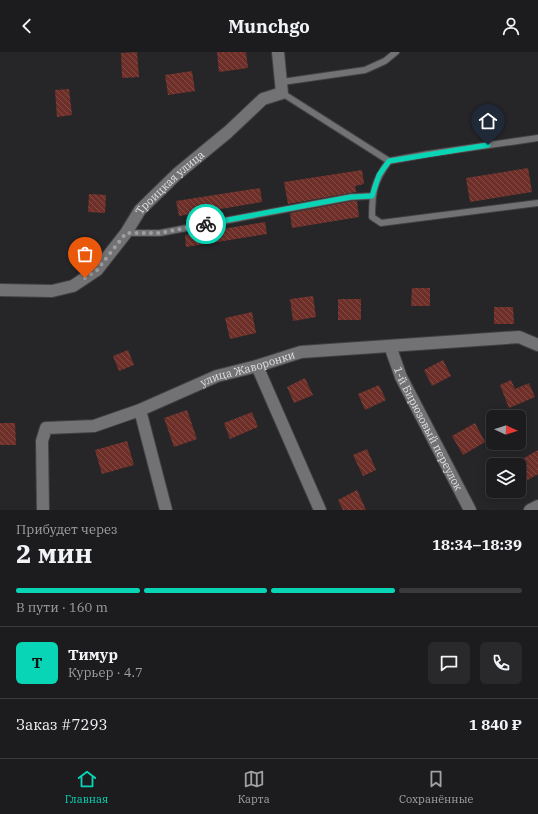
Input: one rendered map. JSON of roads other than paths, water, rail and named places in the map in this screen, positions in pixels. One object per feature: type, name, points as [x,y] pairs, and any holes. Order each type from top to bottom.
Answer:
[{"type":"street","points":[[278,52],[282,88]]},
{"type":"street","name":"Троицкая улица","points":[[0,290],[52,291],[73,286],[97,270],[126,233],[140,210],[177,174],[228,132],[263,99],[282,88]]},
{"type":"street","name":"улица Жаворонки","points":[[43,510],[42,441],[46,428],[94,426],[140,410],[217,376],[257,366],[302,352],[519,337],[538,345]]},
{"type":"street","name":"1-й Бирюзовый переулок","points":[[390,346],[401,377],[470,510]]},
{"type":"street","points":[[257,366],[320,510]]},
{"type":"street","points":[[140,410],[166,510]]},
{"type":"street","points":[[530,510],[538,506]]},
{"type":"lane","points":[[282,88],[365,70],[385,61],[396,52]]},
{"type":"lane","points":[[282,88],[389,161]]},
{"type":"lane","points":[[538,138],[389,161],[379,175],[372,196],[372,217],[381,223],[538,203]]},
{"type":"lane","points":[[126,233],[160,233],[351,197],[372,196]]}]
